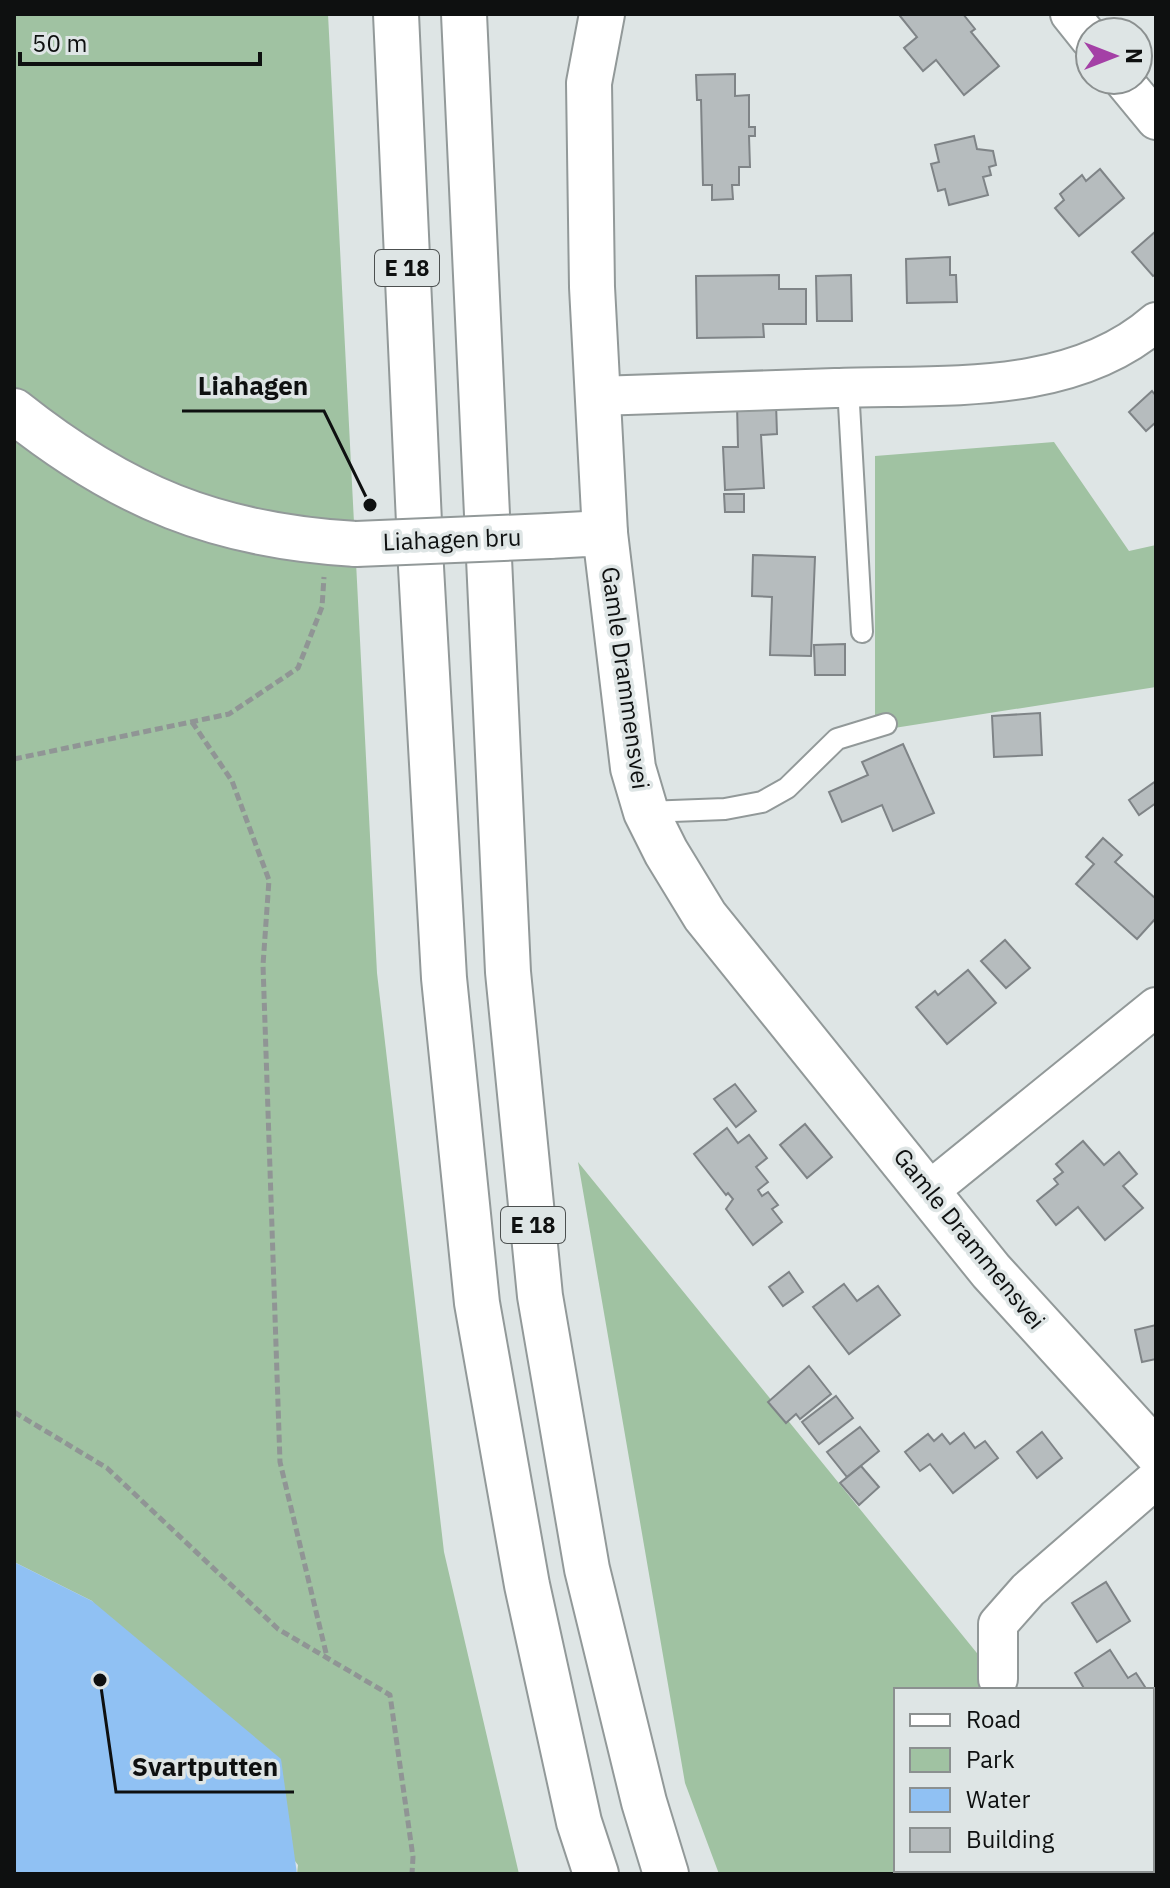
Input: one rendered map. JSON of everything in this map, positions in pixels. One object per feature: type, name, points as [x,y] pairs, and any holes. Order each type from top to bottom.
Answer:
[{"type":"main road","name":"E 18","points":[[396,14],[420,552],[443,962],[477,1303],[527,1585],[579,1822],[596,1874]]},
{"type":"main road","name":"E 18","points":[[464,14],[508,972],[540,1296],[587,1569],[644,1802],[666,1874]]},
{"type":"main road","name":"Gamle Drammensvei","points":[[602,14],[589,83],[597,396],[605,533],[633,768],[646,812],[705,916],[991,1271],[1156,1452]]},
{"type":"main road","name":"Liahagen bru","points":[[14,411],[63,450],[117,483],[164,505],[234,527],[299,540],[341,543],[605,533]]},
{"type":"street","points":[[1136,96],[1156,120]]},
{"type":"street","points":[[597,396],[980,384],[1056,372],[1100,356],[1143,333],[1156,322]]},
{"type":"street","points":[[929,1191],[1156,1008]]},
{"type":"street","points":[[998,1679],[998,1624],[1028,1590],[1156,1479]]},
{"type":"lane","points":[[848,387],[862,632]]},
{"type":"lane","points":[[646,812],[725,809],[762,802],[787,788],[837,739],[886,724]]},
{"type":"path","points":[[14,759],[229,714],[298,668],[322,607],[341,543]]},
{"type":"path","points":[[192,722],[232,781],[269,880],[263,965],[280,1462],[327,1657]]},
{"type":"path","points":[[14,1412],[107,1468],[278,1629],[390,1695],[413,1857],[412,1874]]},
{"type":"green space","points":[[14,14],[328,14],[377,973],[444,1552],[519,1874],[297,1874],[298,1865],[92,1601],[14,1562]]},
{"type":"green space","points":[[1054,442],[1129,551],[1156,545],[1156,687],[875,731],[875,456]]},
{"type":"green space","points":[[578,1162],[998,1679],[1000,1688],[894,1688],[894,1872],[1043,1874],[719,1874],[685,1783]]},
{"type":"water","points":[[14,1562],[92,1601],[281,1759],[297,1874],[14,1874]]},
{"type":"building","points":[[963,14],[975,29],[971,32],[999,66],[964,95],[936,60],[923,71],[904,48],[917,37],[900,16]]},
{"type":"building","points":[[735,74],[735,96],[749,95],[749,127],[755,127],[755,136],[749,136],[750,167],[739,167],[739,185],[732,185],[733,199],[712,200],[712,185],[703,185],[701,100],[697,100],[696,75]]},
{"type":"building","points":[[974,136],[977,149],[993,151],[996,165],[989,167],[991,175],[983,177],[988,195],[949,205],[945,189],[938,191],[931,164],[939,162],[935,145]]},
{"type":"building","points":[[1100,169],[1124,198],[1079,236],[1055,208],[1064,200],[1060,194],[1082,175],[1086,181]]},
{"type":"building","points":[[1156,231],[1156,274],[1153,276],[1132,252]]},
{"type":"building","points":[[950,257],[950,275],[956,275],[957,302],[907,303],[906,259]]},
{"type":"building","points":[[779,275],[779,289],[806,289],[806,324],[763,324],[764,337],[697,338],[696,276]]},
{"type":"building","points":[[851,275],[852,321],[817,321],[816,276]]},
{"type":"building","points":[[1152,391],[1156,396],[1156,422],[1146,431],[1129,412]]},
{"type":"building","points":[[776,403],[777,434],[761,435],[764,488],[725,490],[723,447],[738,447],[737,404]]},
{"type":"building","points":[[724,494],[744,494],[744,512],[725,512]]},
{"type":"building","points":[[753,555],[815,557],[811,656],[770,655],[772,597],[752,596]]},
{"type":"building","points":[[845,644],[845,675],[815,675],[814,645]]},
{"type":"building","points":[[1040,713],[1042,755],[994,757],[992,716]]},
{"type":"building","points":[[903,744],[934,813],[893,831],[882,805],[842,822],[829,792],[868,775],[862,762]]},
{"type":"building","points":[[1156,781],[1156,803],[1139,815],[1129,800]]},
{"type":"building","points":[[1103,838],[1122,855],[1115,862],[1156,899],[1156,918],[1137,939],[1076,884],[1094,864],[1086,857]]},
{"type":"building","points":[[1005,940],[1030,968],[1006,988],[981,961]]},
{"type":"building","points":[[968,970],[996,1003],[947,1044],[916,1007],[935,991],[938,995]]},
{"type":"building","points":[[735,1084],[756,1111],[736,1127],[714,1099]]},
{"type":"building","points":[[805,1124],[832,1157],[807,1178],[780,1145]]},
{"type":"building","points":[[727,1128],[738,1143],[749,1135],[767,1158],[756,1167],[768,1182],[758,1190],[762,1196],[768,1192],[778,1205],[772,1209],[782,1222],[753,1245],[726,1209],[733,1199],[728,1193],[726,1195],[694,1154]]},
{"type":"building","points":[[1083,1141],[1104,1165],[1119,1152],[1137,1174],[1123,1186],[1143,1208],[1105,1240],[1078,1207],[1056,1225],[1037,1201],[1058,1184],[1054,1179],[1063,1172],[1056,1164]]},
{"type":"building","points":[[789,1272],[803,1292],[783,1306],[769,1287]]},
{"type":"building","points":[[844,1284],[857,1301],[878,1286],[900,1315],[849,1354],[813,1307]]},
{"type":"building","points":[[1156,1325],[1156,1359],[1142,1362],[1135,1330]]},
{"type":"building","points":[[809,1366],[831,1394],[800,1419],[796,1414],[786,1423],[768,1402]]},
{"type":"building","points":[[836,1396],[853,1418],[819,1444],[802,1422]]},
{"type":"building","points":[[860,1427],[879,1451],[847,1477],[827,1452]]},
{"type":"building","points":[[1042,1432],[1062,1458],[1037,1478],[1017,1452]]},
{"type":"building","points":[[964,1433],[975,1448],[985,1441],[998,1458],[953,1493],[930,1464],[920,1471],[905,1452],[928,1434],[934,1441],[942,1434],[950,1444]]},
{"type":"building","points":[[861,1466],[879,1487],[859,1505],[840,1483]]},
{"type":"building","points":[[1106,1582],[1130,1621],[1097,1642],[1072,1603]]},
{"type":"building","points":[[1110,1650],[1128,1678],[1136,1673],[1146,1688],[1084,1688],[1075,1673]]},
{"type":"building","points":[[1156,1758],[1154,1791],[1154,1759]]},
{"type":"place","name":"Liahagen","points":[[370,505]]},
{"type":"place","name":"Svartputten","points":[[100,1680]]}]
